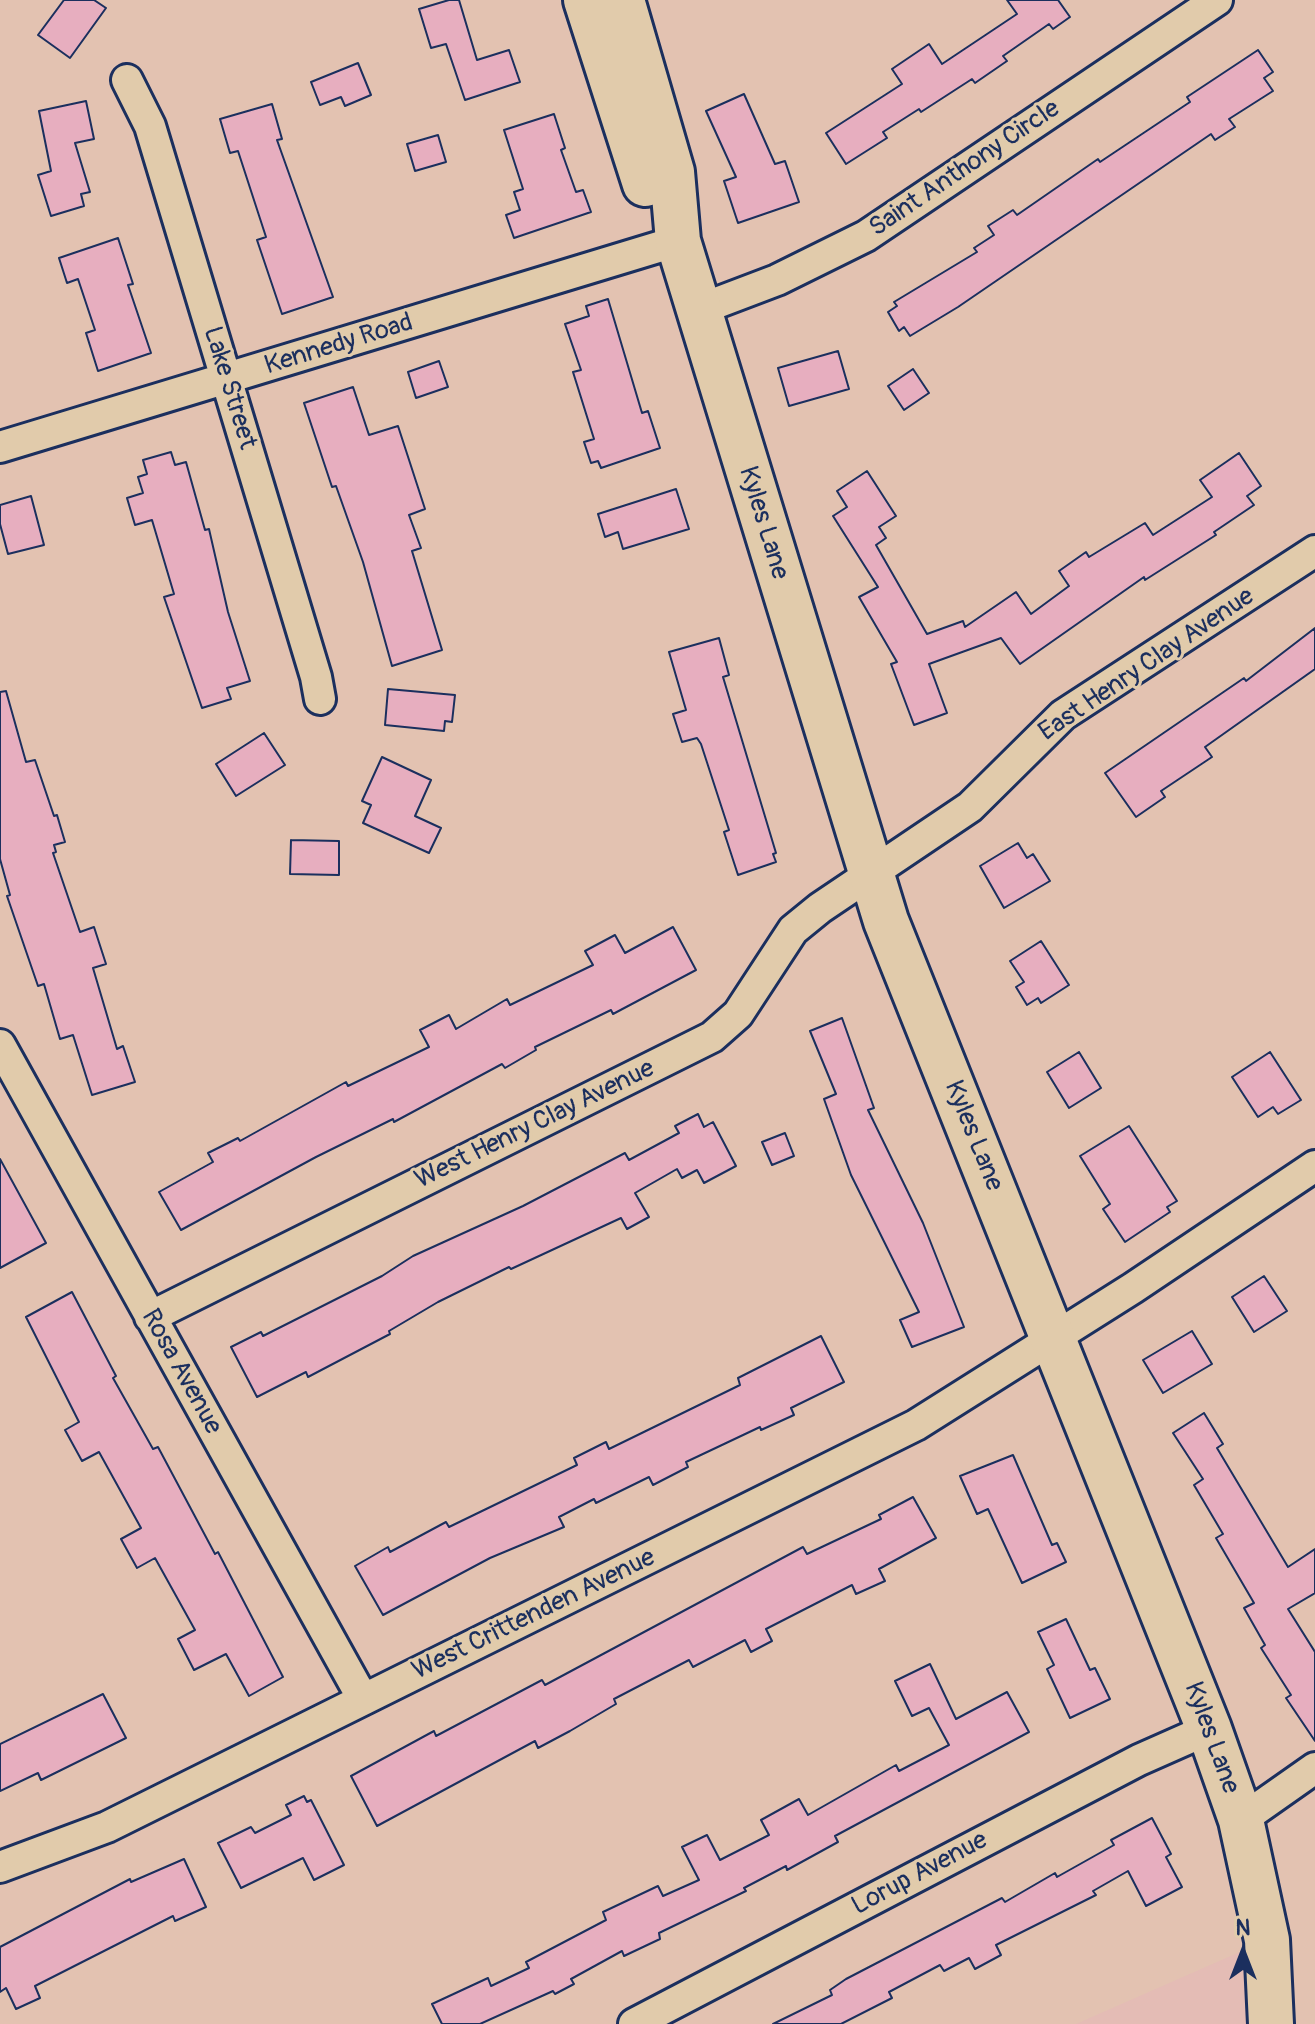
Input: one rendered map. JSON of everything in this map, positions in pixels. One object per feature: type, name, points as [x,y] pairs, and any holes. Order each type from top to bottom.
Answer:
[{"type":"main road","name":"Kyles Lane","points":[[586,0],[645,183],[678,241]]},
{"type":"main road","name":"Kyles Lane","points":[[622,0],[672,172],[678,241],[886,921],[1054,1336],[1209,1729],[1241,1820],[1267,1940],[1271,2024]]},
{"type":"street","name":"Saint Anthony Circle","points":[[698,310],[777,280],[866,236],[1217,0]]},
{"type":"street","name":"Lake Street","points":[[127,80],[150,126],[316,677],[320,699]]},
{"type":"street","name":"Kennedy Road","points":[[0,447],[678,241]]},
{"type":"street","name":"East Henry Clay Avenue","points":[[871,871],[970,807],[1063,715],[1315,551]]},
{"type":"street","name":"West Henry Clay Avenue","points":[[150,1317],[712,1037],[738,1014],[793,930],[871,871]]},
{"type":"street","name":"Rosa Avenue","points":[[0,1045],[363,1699]]},
{"type":"street","name":"West Crittenden Avenue","points":[[0,1867],[107,1827],[916,1425],[1315,1166]]},
{"type":"street","name":"Lorup Avenue","points":[[634,2024],[1139,1760],[1209,1729]]},
{"type":"street","points":[[1241,1820],[1315,1768]]},
{"type":"shaded area","points":[[1267,1940],[1271,2024],[1076,2024]]},
{"type":"building","points":[[64,0],[94,0],[106,8],[70,58],[38,35]]},
{"type":"building","points":[[459,0],[477,60],[509,50],[520,82],[465,100],[446,44],[431,48],[419,9]]},
{"type":"building","points":[[1007,0],[1058,0],[1070,17],[1053,29],[1049,24],[1003,56],[1007,61],[975,83],[972,79],[883,132],[887,138],[846,164],[826,133],[902,84],[892,69],[929,44],[942,64],[1017,14]]},
{"type":"building","points":[[1258,50],[1273,72],[1264,78],[1273,91],[1229,119],[1235,127],[1215,140],[1211,134],[958,307],[910,336],[904,327],[899,331],[888,312],[897,306],[894,302],[977,252],[974,248],[994,235],[988,226],[1013,210],[1017,215],[1098,159],[1100,162],[1190,102],[1187,97]]},
{"type":"building","points":[[358,63],[371,95],[345,106],[341,97],[320,105],[311,82]]},
{"type":"building","points":[[744,94],[775,164],[785,161],[799,202],[738,223],[724,181],[736,177],[706,111]]},
{"type":"building","points":[[86,101],[94,139],[75,143],[90,192],[81,194],[84,206],[51,216],[38,175],[51,171],[39,111]]},
{"type":"building","points":[[272,104],[282,139],[277,140],[333,297],[282,314],[257,240],[266,237],[238,151],[230,153],[220,119]]},
{"type":"building","points":[[554,114],[565,148],[561,150],[576,192],[583,190],[591,212],[514,238],[506,215],[520,210],[514,192],[523,189],[504,130]]},
{"type":"building","points":[[438,135],[446,162],[415,171],[407,144]]},
{"type":"building","points":[[118,238],[133,284],[128,285],[151,353],[98,371],[86,333],[95,330],[78,279],[67,283],[59,258]]},
{"type":"building","points":[[608,299],[642,413],[648,411],[660,448],[601,468],[598,461],[591,463],[584,442],[594,439],[573,372],[581,370],[565,324],[589,316],[586,306]]},
{"type":"building","points":[[838,351],[849,389],[789,406],[778,368]]},
{"type":"building","points":[[439,361],[448,387],[416,398],[408,372]]},
{"type":"building","points":[[913,369],[929,393],[904,410],[888,386]]},
{"type":"building","points":[[353,387],[369,435],[398,426],[425,509],[409,515],[421,548],[412,551],[442,650],[392,666],[363,562],[336,486],[332,487],[304,403]]},
{"type":"building","points":[[171,452],[175,465],[186,462],[205,530],[209,529],[228,612],[250,681],[227,688],[231,699],[202,708],[164,597],[174,594],[152,520],[135,525],[127,498],[143,493],[138,477],[147,474],[143,460]]},
{"type":"building","points":[[1239,453],[1261,486],[1247,496],[1254,505],[1214,532],[1216,535],[1145,580],[1144,577],[1020,664],[1001,638],[929,664],[947,713],[914,725],[891,664],[897,662],[859,597],[878,587],[833,516],[847,507],[837,491],[867,471],[896,516],[879,527],[886,538],[876,545],[927,634],[963,621],[965,627],[1016,592],[1031,614],[1069,586],[1059,571],[1086,552],[1089,557],[1145,523],[1153,535],[1212,497],[1200,480]]},
{"type":"building","points":[[676,489],[689,529],[623,549],[618,532],[605,537],[598,514]]},
{"type":"building","points":[[31,496],[44,545],[8,554],[0,524],[0,505]]},
{"type":"building","points":[[1315,628],[1315,669],[1205,747],[1212,757],[1161,791],[1165,797],[1136,817],[1105,773],[1244,678],[1246,681]]},
{"type":"building","points":[[719,638],[729,675],[723,677],[776,853],[773,854],[776,862],[738,875],[724,832],[729,830],[701,744],[697,738],[682,742],[673,714],[686,710],[669,652]]},
{"type":"building","points":[[388,689],[455,695],[452,722],[445,721],[444,731],[385,725]]},
{"type":"building","points":[[6,691],[26,762],[35,760],[54,816],[57,815],[65,842],[54,845],[56,852],[53,853],[80,932],[94,927],[106,964],[93,968],[117,1049],[123,1046],[135,1082],[92,1095],[73,1035],[60,1039],[44,984],[38,986],[7,896],[10,895],[0,859],[0,692]]},
{"type":"building","points":[[264,733],[285,765],[236,796],[216,764]]},
{"type":"building","points":[[382,757],[431,780],[415,816],[441,828],[429,853],[363,823],[371,805],[362,801]]},
{"type":"building","points":[[291,840],[339,841],[339,875],[290,874]]},
{"type":"building","points":[[1018,843],[1027,858],[1033,854],[1050,881],[1004,908],[980,866]]},
{"type":"building","points":[[673,927],[696,970],[613,1014],[611,1010],[535,1047],[536,1050],[505,1068],[502,1064],[394,1122],[393,1119],[316,1157],[181,1230],[159,1192],[213,1162],[208,1153],[238,1138],[240,1141],[346,1082],[348,1086],[429,1047],[420,1030],[449,1015],[456,1029],[507,999],[510,1005],[593,965],[585,951],[615,935],[625,953]]},
{"type":"building","points":[[1041,941],[1069,985],[1041,1003],[1038,998],[1027,1005],[1016,987],[1024,982],[1010,961]]},
{"type":"building","points":[[842,1018],[874,1108],[868,1110],[923,1223],[964,1327],[912,1347],[900,1320],[919,1312],[851,1175],[824,1099],[836,1094],[810,1031]]},
{"type":"building","points":[[1079,1052],[1101,1088],[1069,1108],[1047,1072]]},
{"type":"building","points":[[1270,1052],[1301,1100],[1278,1114],[1273,1107],[1258,1117],[1232,1077]]},
{"type":"building","points":[[698,1114],[704,1127],[713,1122],[736,1166],[704,1183],[697,1170],[682,1178],[677,1169],[635,1193],[649,1217],[627,1229],[621,1218],[511,1269],[509,1267],[438,1302],[389,1331],[390,1334],[308,1377],[306,1372],[257,1397],[231,1347],[261,1332],[263,1336],[382,1276],[413,1256],[523,1206],[625,1153],[629,1160],[679,1133],[675,1126]]},
{"type":"building","points":[[1129,1126],[1177,1201],[1167,1207],[1170,1212],[1125,1242],[1103,1209],[1110,1204],[1080,1156]]},
{"type":"building","points":[[785,1133],[794,1156],[772,1165],[762,1142]]},
{"type":"building","points":[[0,1159],[46,1243],[0,1268]]},
{"type":"building","points":[[1264,1276],[1287,1311],[1254,1332],[1232,1297]]},
{"type":"building","points":[[72,1292],[116,1376],[113,1378],[153,1449],[158,1447],[215,1554],[218,1552],[283,1677],[249,1696],[226,1654],[194,1670],[178,1639],[195,1630],[155,1558],[137,1568],[121,1539],[141,1528],[99,1452],[82,1461],[65,1430],[79,1422],[26,1317]]},
{"type":"building","points":[[1192,1331],[1212,1364],[1163,1393],[1143,1360]]},
{"type":"building","points":[[821,1336],[844,1382],[791,1408],[794,1415],[761,1430],[760,1427],[686,1462],[688,1467],[653,1485],[649,1477],[596,1503],[594,1499],[559,1517],[564,1527],[490,1558],[383,1615],[355,1566],[388,1547],[390,1552],[446,1522],[449,1527],[577,1465],[574,1458],[606,1442],[609,1449],[740,1385],[738,1378]]},
{"type":"building","points":[[1204,1413],[1223,1444],[1217,1448],[1288,1567],[1315,1549],[1315,1593],[1288,1609],[1315,1652],[1315,1741],[1286,1698],[1291,1695],[1261,1648],[1265,1645],[1244,1608],[1254,1603],[1216,1538],[1223,1534],[1194,1485],[1203,1479],[1173,1433]]},
{"type":"building","points":[[1013,1455],[1052,1545],[1057,1543],[1066,1562],[1022,1583],[988,1509],[977,1514],[960,1476]]},
{"type":"building","points":[[913,1497],[936,1538],[879,1569],[885,1581],[856,1594],[852,1585],[766,1629],[772,1641],[751,1652],[745,1640],[693,1667],[689,1660],[614,1699],[616,1704],[570,1731],[538,1748],[535,1741],[377,1826],[351,1776],[434,1731],[436,1736],[542,1680],[545,1685],[803,1547],[807,1554],[881,1519],[879,1515]]},
{"type":"building","points":[[1066,1619],[1090,1670],[1095,1668],[1110,1699],[1070,1718],[1047,1669],[1054,1665],[1038,1632]]},
{"type":"building","points":[[930,1664],[956,1719],[1007,1692],[1029,1732],[835,1836],[838,1842],[787,1870],[786,1866],[744,1888],[746,1891],[659,1933],[660,1939],[624,1956],[622,1951],[571,1979],[574,1984],[555,1994],[553,1991],[480,2024],[442,2024],[432,2004],[488,1978],[491,1986],[529,1968],[526,1962],[606,1920],[603,1912],[658,1886],[663,1896],[699,1880],[682,1847],[707,1835],[720,1860],[769,1835],[761,1820],[799,1799],[808,1815],[896,1765],[899,1771],[949,1745],[929,1708],[912,1716],[895,1681]]},
{"type":"building","points":[[103,1694],[126,1738],[41,1780],[38,1773],[0,1791],[0,1744]]},
{"type":"building","points":[[304,1796],[307,1802],[311,1800],[344,1865],[314,1880],[303,1858],[241,1888],[218,1843],[251,1827],[255,1833],[291,1815],[286,1805]]},
{"type":"building","points":[[1152,1818],[1171,1854],[1166,1857],[1182,1887],[1146,1906],[1128,1871],[1093,1891],[1096,1895],[996,1945],[1001,1955],[975,1969],[969,1958],[944,1971],[940,1965],[889,1992],[892,1998],[841,2024],[773,2024],[832,1995],[830,1990],[846,1979],[1002,1898],[1005,1902],[1055,1873],[1057,1877],[1114,1845],[1111,1840]]},
{"type":"building","points":[[184,1859],[206,1907],[175,1921],[173,1916],[35,1986],[40,1998],[16,2009],[6,1988],[0,1992],[0,1947],[130,1879],[131,1882]]}]
